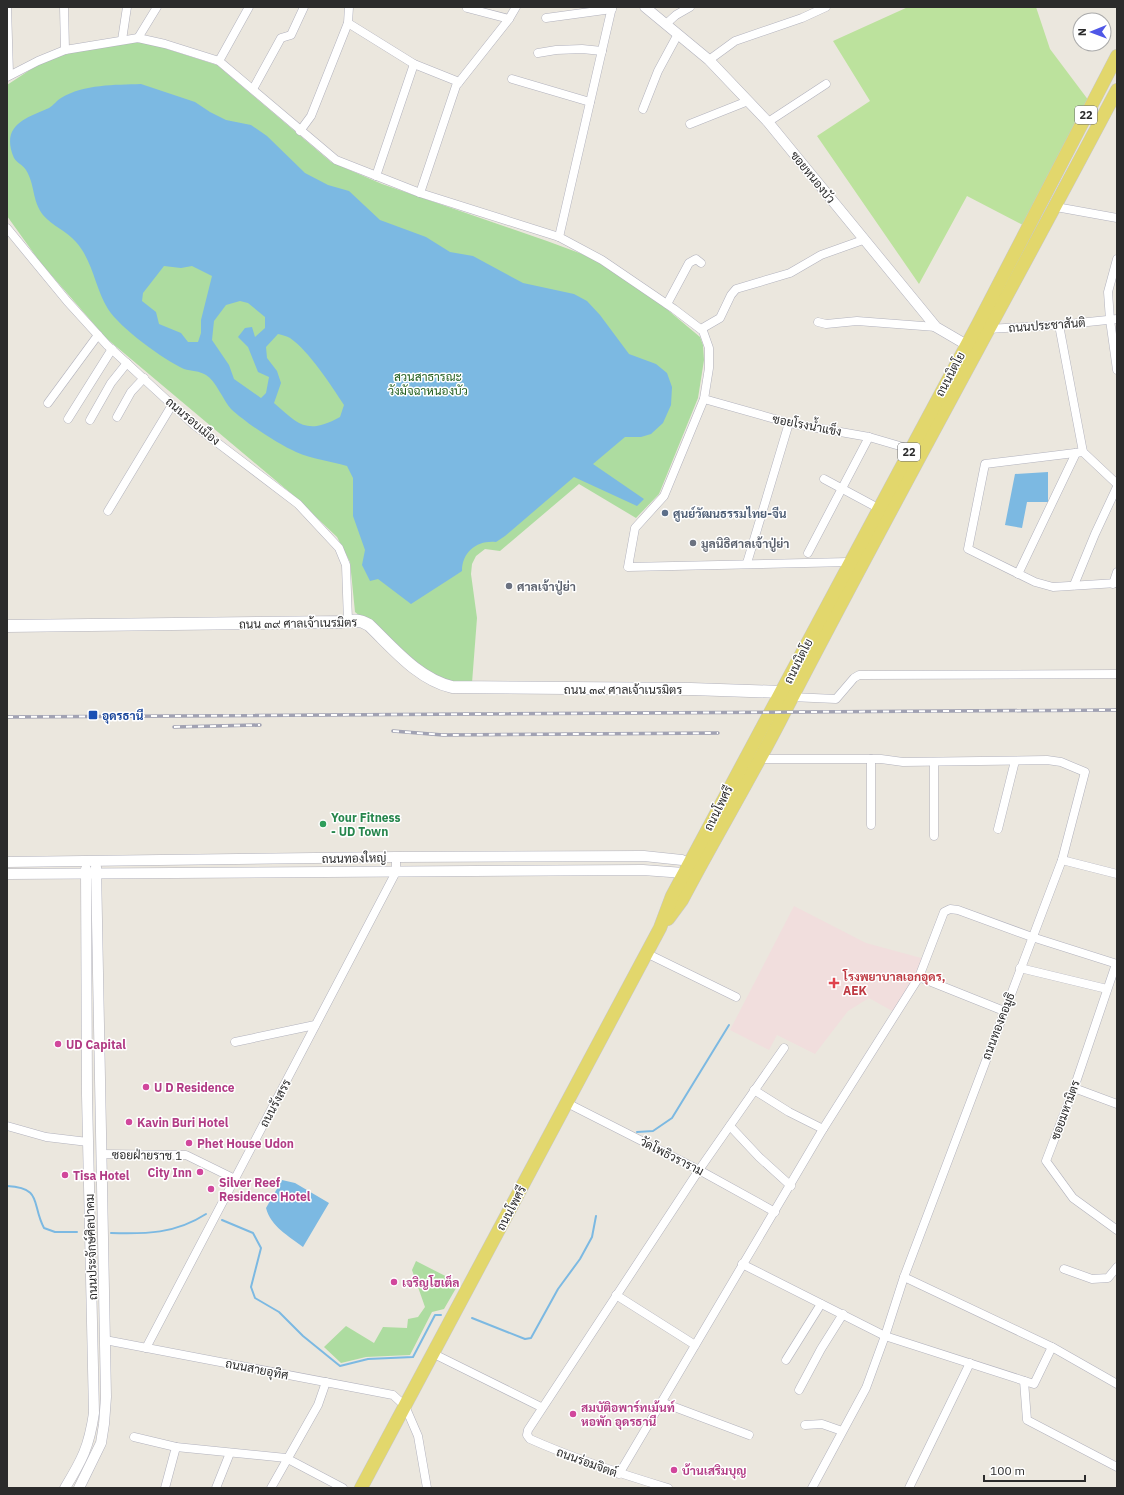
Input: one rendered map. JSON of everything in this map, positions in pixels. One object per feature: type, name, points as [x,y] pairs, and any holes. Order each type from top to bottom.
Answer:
[{"type":"main road","name":"ถนนนิตโย","points":[[983,326],[1063,159],[1117,56]]},
{"type":"main road","name":"ถนนนิตโย","points":[[787,694],[854,561],[983,326],[1056,207],[1117,90]]},
{"type":"main road","points":[[1063,159],[1077,166]]},
{"type":"main road","name":"ถนนนิตโย","points":[[854,561],[878,508],[910,449],[971,348]]},
{"type":"main road","name":"ถนน ๓๙ ศาลเจ้าเนรมิตร","points":[[7,626],[354,620],[369,625],[419,671],[436,682],[452,688],[691,689],[787,694]]},
{"type":"main road","name":"ถนนโพศรี","points":[[361,1488],[660,928],[672,896],[712,844],[759,759],[787,694]]},
{"type":"main road","name":"ถนนโพศรี","points":[[660,928],[682,900],[691,871],[735,775],[787,694]]},
{"type":"main road","points":[[682,900],[688,895],[706,861],[712,844]]},
{"type":"street","points":[[7,7],[8,76],[65,50],[138,38],[166,44],[219,61],[336,160],[420,193],[559,237],[602,260],[668,304],[701,329],[709,348],[709,368],[704,399],[664,496],[635,528],[628,567],[854,561]]},
{"type":"street","points":[[64,7],[65,50]]},
{"type":"street","points":[[122,40],[128,7]]},
{"type":"street","points":[[138,38],[158,7]]},
{"type":"street","points":[[219,61],[249,7]]},
{"type":"street","points":[[253,89],[281,38],[291,35],[304,7]]},
{"type":"street","points":[[300,131],[311,116],[348,23],[350,7]]},
{"type":"street","points":[[420,193],[456,86],[509,19],[516,7]]},
{"type":"street","name":"ซอยหนองบัว","points":[[645,7],[709,60],[768,122],[863,240],[936,327],[971,348]]},
{"type":"street","points":[[666,24],[676,15],[690,7]]},
{"type":"street","points":[[709,60],[734,41],[802,18],[826,7]]},
{"type":"street","points":[[466,8],[509,19]]},
{"type":"street","points":[[546,18],[612,8],[559,237]]},
{"type":"street","points":[[348,23],[414,64],[459,82]]},
{"type":"street","points":[[643,109],[658,71],[678,34]]},
{"type":"street","points":[[538,53],[556,50],[582,49],[602,51]]},
{"type":"street","points":[[376,176],[414,64]]},
{"type":"street","points":[[512,79],[590,102]]},
{"type":"street","points":[[768,122],[826,84]]},
{"type":"street","points":[[690,124],[748,101]]},
{"type":"street","points":[[1056,207],[1117,218]]},
{"type":"street","name":"ถนนรอบเมือง","points":[[7,228],[67,301],[112,349],[194,425],[298,504],[339,548],[346,565],[348,621]]},
{"type":"street","points":[[701,329],[720,318],[731,295],[736,290],[790,274],[821,255],[863,240]]},
{"type":"street","points":[[668,304],[689,263],[696,259],[701,263]]},
{"type":"street","points":[[1117,259],[1108,292],[1113,320],[1117,370]]},
{"type":"street","name":"ถนนประชาสันติ","points":[[983,326],[1059,325],[1113,320]]},
{"type":"street","points":[[818,322],[826,324],[857,321],[936,327]]},
{"type":"street","points":[[1018,574],[1079,452],[1059,325]]},
{"type":"street","points":[[48,404],[98,335]]},
{"type":"street","points":[[68,419],[112,349]]},
{"type":"street","points":[[90,420],[111,383],[127,363]]},
{"type":"street","points":[[117,417],[131,392],[144,378]]},
{"type":"street","name":"ซอยโรงน้ำแข็ง","points":[[704,399],[789,423],[870,437],[910,449]]},
{"type":"street","points":[[108,511],[172,405]]},
{"type":"street","points":[[748,563],[789,423]]},
{"type":"street","points":[[808,553],[870,437]]},
{"type":"street","points":[[1074,585],[1117,485],[1079,452],[985,464],[968,549],[1035,582],[1053,587],[1115,584],[1117,572]]},
{"type":"street","points":[[824,479],[878,508]]},
{"type":"street","points":[[787,694],[836,698],[854,678],[860,675],[1117,674]]},
{"type":"street","points":[[759,759],[871,759],[903,762],[1015,761],[998,829]]},
{"type":"street","points":[[871,759],[871,825]]},
{"type":"street","name":"ถนนทองคอมูธิ","points":[[812,1488],[866,1388],[886,1336],[904,1277],[1062,860],[1085,772],[1062,762],[1015,761]]},
{"type":"street","points":[[934,762],[934,836]]},
{"type":"street","points":[[643,870],[644,856]]},
{"type":"street","name":"ถนนทองใหญ่","points":[[7,862],[396,857],[644,856],[682,860],[691,871]]},
{"type":"street","name":"ถนนรังสรร","points":[[146,1348],[396,872],[396,857]]},
{"type":"street","points":[[1062,860],[1117,874]]},
{"type":"street","name":"ถนนประจักษ์ศิลปาคม","points":[[65,1488],[83,1458],[90,1438],[94,1413],[86,1022],[86,861]]},
{"type":"street","name":"ถนนประจักษ์ศิลปาคม","points":[[79,1488],[100,1443],[104,1424],[105,1340],[96,861]]},
{"type":"street","name":"ถนนทองใหญ่","points":[[7,874],[643,870],[691,871]]},
{"type":"street","points":[[618,1474],[742,1264],[791,1186],[823,1129],[920,977],[944,912],[950,909],[958,910],[1032,937],[1117,964]]},
{"type":"street","points":[[646,953],[736,997]]},
{"type":"street","name":"ซอยมหามิตร","points":[[1116,1226],[1073,1198],[1046,1161],[1074,1088],[1107,989],[1117,964]]},
{"type":"street","points":[[1020,968],[1107,989]]},
{"type":"street","points":[[920,977],[1004,1011]]},
{"type":"street","points":[[86,1000],[98,1000]]},
{"type":"street","points":[[86,1022],[98,1023]]},
{"type":"street","points":[[235,1042],[315,1025]]},
{"type":"street","points":[[432,1353],[541,1407],[699,1170],[784,1048]]},
{"type":"street","points":[[1074,1088],[1117,1104]]},
{"type":"street","points":[[754,1090],[789,1112],[823,1129]]},
{"type":"street","name":"วัดโพธิวราราม","points":[[567,1103],[699,1170],[775,1212]]},
{"type":"street","points":[[7,1126],[46,1137],[101,1142]]},
{"type":"street","points":[[730,1126],[759,1157],[791,1186]]},
{"type":"street","name":"ซอยฝ่ายราช 1","points":[[101,1154],[186,1155],[235,1179]]},
{"type":"street","points":[[90,1248],[103,1248]]},
{"type":"street","points":[[742,1264],[886,1336],[1034,1384],[1052,1348]]},
{"type":"street","points":[[1064,1269],[1099,1280],[1108,1278],[1117,1267]]},
{"type":"street","points":[[904,1277],[1052,1348],[1117,1384]]},
{"type":"street","points":[[616,1295],[695,1345]]},
{"type":"street","points":[[786,1360],[821,1304]]},
{"type":"street","points":[[799,1390],[821,1349],[843,1314]]},
{"type":"street","points":[[93,1337],[105,1340]]},
{"type":"street","name":"ถนนสายอุทิศ","points":[[105,1340],[393,1395],[405,1406]]},
{"type":"street","points":[[909,1488],[970,1363]]},
{"type":"street","points":[[1024,1381],[1027,1420],[1117,1467]]},
{"type":"street","points":[[271,1488],[286,1458],[318,1405],[326,1382]]},
{"type":"street","points":[[661,1402],[749,1434]]},
{"type":"street","points":[[405,1406],[418,1436],[427,1488]]},
{"type":"street","name":"ถนนร่อมจิตต์","points":[[541,1407],[528,1430],[527,1435],[530,1439],[564,1454],[618,1474],[668,1488]]},
{"type":"street","points":[[805,1425],[822,1424],[842,1431]]},
{"type":"street","points":[[134,1437],[176,1447],[286,1458],[343,1488]]},
{"type":"street","points":[[165,1488],[176,1447]]},
{"type":"street","points":[[216,1488],[230,1453]]},
{"type":"shaded area","name":"โรงพยาบาลเอกอุดร, AEK","points":[[794,906],[866,943],[925,959],[894,1012],[869,998],[848,1011],[815,1054],[777,1035],[769,1050],[730,1030]]},
{"type":"green space","points":[[908,7],[1036,7],[1050,49],[1089,101],[1023,225],[967,196],[919,284],[817,136],[870,101],[833,41]]},
{"type":"green space","name":"สวนสาธารณะ วังมัจฉาหนองบัว","points":[[142,41],[217,65],[331,162],[382,184],[547,241],[582,254],[605,265],[657,301],[700,337],[703,345],[704,360],[698,398],[659,494],[636,518],[579,484],[500,551],[485,549],[476,556],[472,564],[471,574],[477,618],[472,683],[448,681],[428,673],[355,612],[350,562],[337,537],[293,495],[106,338],[40,262],[7,216],[7,85],[42,62],[73,52]]},
{"type":"green space","points":[[416,1261],[459,1283],[444,1309],[432,1312],[410,1355],[366,1357],[341,1363],[324,1347],[346,1326],[374,1343],[383,1327],[407,1328],[408,1319],[418,1317],[425,1307],[412,1270]]},
{"type":"water","name":"สวนสาธารณะ วังมัจฉาหนองบัว","points":[[141,84],[195,102],[226,120],[251,125],[267,136],[305,173],[328,185],[349,191],[380,220],[426,237],[450,252],[473,256],[523,283],[574,294],[587,301],[600,315],[629,354],[656,364],[667,373],[672,387],[671,405],[663,423],[651,434],[641,437],[625,437],[593,464],[644,499],[637,506],[574,477],[505,536],[496,542],[483,543],[472,548],[465,558],[462,571],[411,604],[378,579],[370,581],[362,565],[365,550],[353,516],[353,478],[347,466],[302,454],[271,439],[231,409],[210,378],[204,374],[175,365],[143,343],[122,325],[108,309],[82,249],[72,238],[51,222],[39,210],[29,175],[25,168],[14,158],[10,138],[13,130],[24,120],[49,108],[61,98],[70,93],[100,86]],"holes":[[[164,266],[181,268],[192,266],[212,276],[201,320],[201,333],[198,342],[188,342],[181,333],[159,324],[156,312],[142,301],[143,293]],[[240,301],[248,303],[265,317],[265,328],[255,337],[252,327],[245,328],[238,337],[248,347],[258,372],[269,377],[266,393],[261,398],[234,379],[229,365],[212,340],[214,321],[226,305]],[[278,334],[289,337],[305,351],[344,405],[340,417],[319,426],[304,425],[290,417],[274,403],[281,383],[277,371],[267,358],[266,347]]]},
{"type":"water","points":[[1048,472],[1048,502],[1027,502],[1022,528],[1005,525],[1015,474]]},
{"type":"water","points":[[282,1180],[295,1183],[329,1203],[303,1247],[276,1226],[268,1215],[266,1208]]},
{"type":"waterway","points":[[637,1132],[653,1131],[672,1118],[729,1025]]},
{"type":"waterway","points":[[7,1186],[18,1187],[31,1194],[34,1198],[44,1228],[55,1232],[77,1232]]},
{"type":"waterway","points":[[111,1233],[148,1233],[172,1229],[183,1226],[206,1214]]},
{"type":"waterway","points":[[472,1318],[525,1339],[531,1338],[558,1289],[580,1259],[592,1237],[596,1216]]},
{"type":"waterway","points":[[222,1220],[253,1233],[261,1248],[251,1287],[255,1298],[279,1312],[303,1336],[340,1366],[368,1359],[413,1357],[435,1315],[441,1315]]},
{"type":"railway","points":[[7,717],[1117,710]]},
{"type":"railway","points":[[174,727],[260,725]]},
{"type":"railway","points":[[393,731],[443,735],[718,733]]},
{"type":"place","name":"ศูนย์วัฒนธรรมไทย-จีน","points":[[665,513]]},
{"type":"place","name":"มูลนิธิศาลเจ้าปู่ย่า","points":[[693,543]]},
{"type":"place","name":"ศาลเจ้าปู่ย่า","points":[[509,586]]},
{"type":"place","name":"อุดรธานี","points":[[93,715]]},
{"type":"place","name":"Your Fitness - UD Town","points":[[323,824]]},
{"type":"place","name":"โรงพยาบาลเอกอุดร, AEK","points":[[834,983]]},
{"type":"place","name":"UD Capital","points":[[58,1044]]},
{"type":"place","name":"U D Residence","points":[[146,1087]]},
{"type":"place","name":"Kavin Buri Hotel","points":[[129,1122]]},
{"type":"place","name":"Phet House Udon","points":[[189,1143]]},
{"type":"place","name":"City Inn","points":[[200,1172]]},
{"type":"place","name":"Tisa Hotel","points":[[65,1175]]},
{"type":"place","name":"Silver Reef Residence Hotel","points":[[211,1189]]},
{"type":"place","name":"เจริญโฮเต็ล","points":[[394,1282]]},
{"type":"place","name":"สมบัติอพาร์ทเม้นท์ หอพัก อุดรธานี","points":[[573,1414]]},
{"type":"place","name":"บ้านเสริมบุญ","points":[[674,1470]]}]
